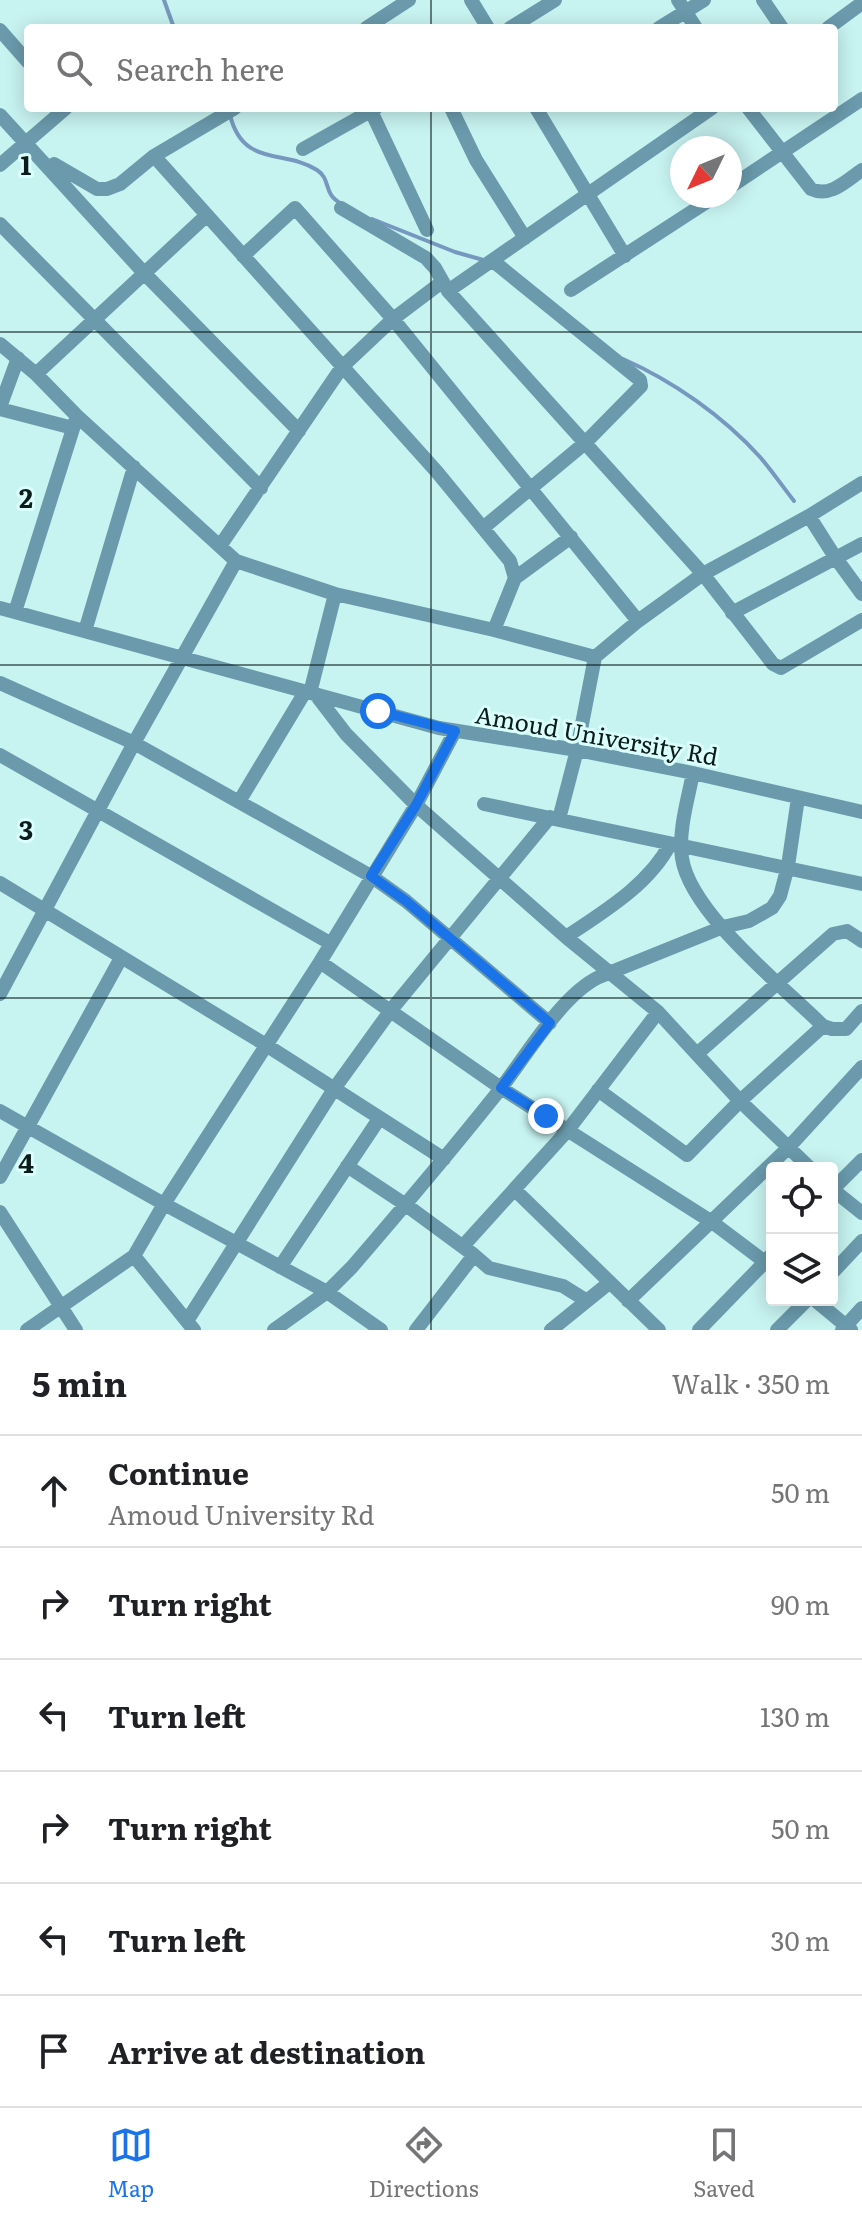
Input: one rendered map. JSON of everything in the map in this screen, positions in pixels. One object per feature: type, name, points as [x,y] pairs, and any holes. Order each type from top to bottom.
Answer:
[{"type":"street","points":[[372,24],[409,0]]},
{"type":"street","points":[[471,0],[486,24]]},
{"type":"street","points":[[516,24],[555,0]]},
{"type":"street","points":[[663,24],[682,6],[704,0]]},
{"type":"street","points":[[763,0],[779,24]]},
{"type":"street","points":[[833,24],[862,3]]},
{"type":"street","points":[[682,6],[693,24]]},
{"type":"street","points":[[0,30],[24,57]]},
{"type":"street","points":[[742,179],[862,99]]},
{"type":"street","points":[[0,165],[61,112]]},
{"type":"street","points":[[27,142],[65,172],[97,189],[120,184],[154,156],[228,112]]},
{"type":"street","points":[[303,149],[369,112]]},
{"type":"street","points":[[375,112],[427,230]]},
{"type":"street","points":[[453,112],[476,160],[525,238]]},
{"type":"street","points":[[538,112],[625,256]]},
{"type":"street","points":[[220,546],[342,367],[393,319],[445,286],[493,261],[706,112]]},
{"type":"street","points":[[751,112],[811,189],[819,193],[828,192],[861,173]]},
{"type":"street","points":[[0,115],[144,273],[299,431]]},
{"type":"street","points":[[154,156],[437,472],[510,561],[515,578]]},
{"type":"street","points":[[243,256],[295,208],[393,319],[638,621]]},
{"type":"street","points":[[341,208],[426,258],[445,286],[703,574],[773,664],[781,668],[862,620]]},
{"type":"street","points":[[571,290],[698,208]]},
{"type":"street","points":[[36,374],[207,215]]},
{"type":"street","points":[[0,224],[261,488]]},
{"type":"street","points":[[483,528],[585,443],[641,386],[640,380],[493,261]]},
{"type":"street","points":[[0,344],[36,374],[75,422],[134,467],[236,561],[335,594],[494,630],[595,657]]},
{"type":"street","points":[[18,358],[0,408],[75,422]]},
{"type":"street","points":[[8,610],[75,422]]},
{"type":"street","points":[[85,631],[134,467]]},
{"type":"street","points":[[134,1256],[191,1326],[238,1243],[334,1089],[449,937],[554,818],[577,750],[595,657],[703,574],[862,483]]},
{"type":"street","points":[[809,516],[862,594]]},
{"type":"street","points":[[494,630],[515,578],[571,537]]},
{"type":"street","points":[[732,613],[862,544]]},
{"type":"street","points":[[0,994],[134,743],[236,561]]},
{"type":"street","points":[[240,800],[310,693],[335,594]]},
{"type":"street","name":"Amoud University Rd","points":[[8,610],[455,731],[577,750],[693,773],[862,812]]},
{"type":"street","points":[[0,683],[134,743],[371,876],[550,1023]]},
{"type":"street","points":[[310,693],[416,805],[566,937],[658,1012],[740,1101],[803,1162]]},
{"type":"street","points":[[27,1330],[134,1256],[416,805],[455,731]]},
{"type":"street","points":[[0,755],[330,943]]},
{"type":"street","points":[[566,937],[599,915],[651,872],[676,845],[693,773]]},
{"type":"street","points":[[274,1330],[327,1292],[406,1205],[550,1023],[584,986],[723,927],[749,921],[772,908],[780,896],[788,866],[798,798]]},
{"type":"street","points":[[484,804],[862,884]]},
{"type":"street","points":[[676,845],[686,874],[706,908],[746,952],[823,1026],[846,1029],[859,1019]]},
{"type":"street","points":[[0,883],[266,1045],[444,1159]]},
{"type":"street","points":[[698,1053],[833,934],[847,931],[862,941]]},
{"type":"street","points":[[0,1177],[121,958]]},
{"type":"street","points":[[320,962],[501,1088],[766,1258]]},
{"type":"street","points":[[416,1330],[468,1251],[515,1190],[568,1130],[658,1012]]},
{"type":"street","points":[[598,1090],[687,1155],[740,1101],[823,1026]]},
{"type":"street","points":[[628,1301],[788,1148],[862,1067]]},
{"type":"street","points":[[0,1111],[327,1292],[381,1330]]},
{"type":"street","points":[[280,1267],[379,1119]]},
{"type":"street","points":[[838,1183],[862,1160]]},
{"type":"street","points":[[347,1166],[406,1205],[489,1268],[563,1286],[587,1301]]},
{"type":"street","points":[[515,1190],[659,1330]]},
{"type":"street","points":[[838,1194],[862,1213]]},
{"type":"street","points":[[0,1212],[76,1330]]},
{"type":"street","points":[[838,1267],[862,1241]]},
{"type":"street","points":[[699,1330],[766,1265]]},
{"type":"street","points":[[551,1330],[609,1283]]},
{"type":"street","points":[[777,1330],[801,1306]]},
{"type":"street","points":[[821,1306],[846,1329],[862,1308]]},
{"type":"waterway","points":[[164,0],[173,24]]},
{"type":"waterway","points":[[230,115],[236,132],[245,143],[255,150],[317,170],[332,196],[342,204]]},
{"type":"waterway","points":[[372,219],[455,252],[487,261]]},
{"type":"waterway","points":[[623,359],[679,389],[714,414],[760,457],[794,501]]},
{"type":"route","points":[[378,711],[455,731],[416,805],[371,876],[406,901],[550,1023],[501,1088],[546,1116]]}]
